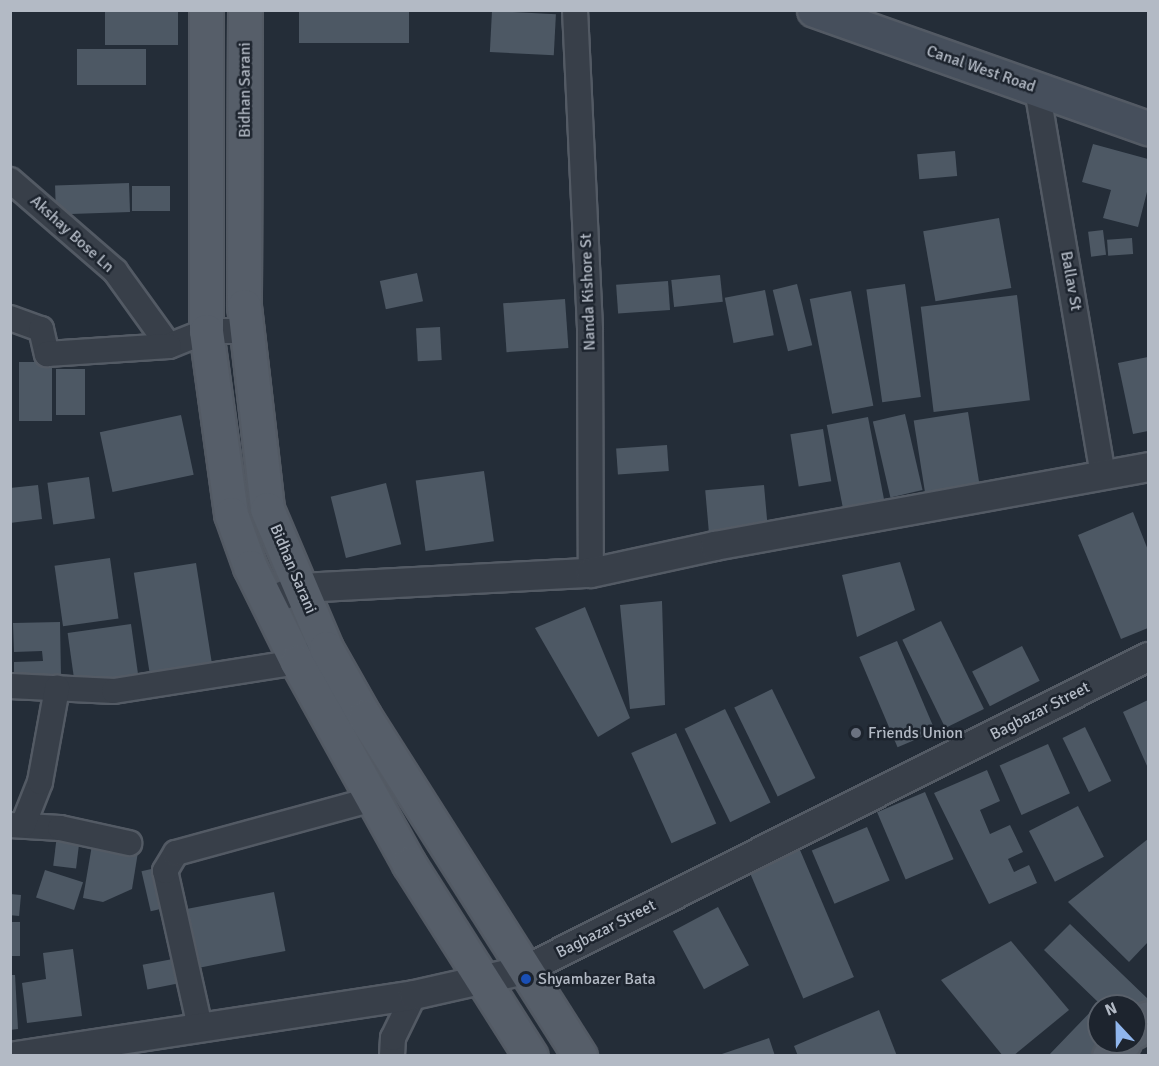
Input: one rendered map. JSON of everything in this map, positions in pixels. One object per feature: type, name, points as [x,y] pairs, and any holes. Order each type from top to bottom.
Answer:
[{"type":"main road","points":[[206,10],[206,331],[231,514],[267,602],[297,662],[373,799],[480,978],[531,1056]]},
{"type":"main road","name":"Bidhan Sarani","points":[[245,10],[246,330],[267,509],[326,648],[365,717],[580,1056]]},
{"type":"main road","name":"Canal West Road","points":[[814,10],[1149,128]]},
{"type":"street","name":"Nanda Kishore St","points":[[575,10],[590,330],[591,573]]},
{"type":"street","name":"Ballav St","points":[[1036,89],[1103,474]]},
{"type":"street","name":"Akshay Bose Ln","points":[[10,180],[115,272],[169,346]]},
{"type":"street","points":[[10,318],[41,328],[47,354],[169,346],[206,331],[246,330]]},
{"type":"street","points":[[267,602],[301,588],[591,573],[715,546],[1149,467]]},
{"type":"street","points":[[10,686],[114,692],[297,662],[326,648]]},
{"type":"street","name":"Bagbazar Street","points":[[16,1056],[414,995],[480,978],[525,970],[1149,657]]},
{"type":"street","points":[[57,688],[40,782],[17,825],[60,828],[129,843]]},
{"type":"street","points":[[200,1027],[165,871],[176,853],[373,799]]},
{"type":"street","points":[[392,1056],[393,1038],[414,995]]},
{"type":"building","points":[[105,10],[178,10],[178,45],[105,45]]},
{"type":"building","points":[[299,10],[409,10],[409,43],[299,43]]},
{"type":"building","points":[[492,11],[556,14],[554,55],[490,52]]},
{"type":"building","points":[[77,49],[146,49],[146,85],[77,85]]},
{"type":"building","points":[[1093,144],[1148,159],[1148,188],[1138,227],[1103,218],[1111,190],[1082,182]]},
{"type":"building","points":[[955,151],[957,176],[919,179],[917,154]]},
{"type":"building","points":[[129,183],[130,212],[56,215],[55,186]]},
{"type":"building","points":[[132,186],[170,186],[170,211],[132,211]]},
{"type":"building","points":[[999,218],[1011,288],[935,301],[923,231]]},
{"type":"building","points":[[1103,230],[1106,255],[1091,257],[1088,232]]},
{"type":"building","points":[[1132,238],[1133,254],[1108,256],[1107,240]]},
{"type":"building","points":[[417,273],[423,301],[386,309],[380,281]]},
{"type":"building","points":[[720,275],[723,302],[674,307],[671,280]]},
{"type":"building","points":[[668,281],[670,310],[618,314],[616,285]]},
{"type":"building","points":[[797,284],[812,345],[788,351],[773,290]]},
{"type":"building","points":[[905,284],[921,397],[882,402],[866,289]]},
{"type":"building","points":[[765,290],[774,335],[734,343],[725,298]]},
{"type":"building","points":[[851,291],[873,406],[832,414],[810,299]]},
{"type":"building","points":[[1017,295],[1030,400],[934,412],[921,307]]},
{"type":"building","points":[[565,299],[568,348],[507,352],[503,303]]},
{"type":"building","points":[[440,327],[442,360],[418,361],[416,328]]},
{"type":"building","points":[[1148,357],[1148,431],[1133,434],[1118,363]]},
{"type":"building","points":[[19,362],[52,362],[52,421],[19,421]]},
{"type":"building","points":[[56,369],[85,369],[85,415],[56,415]]},
{"type":"building","points":[[968,412],[980,490],[926,499],[914,421]]},
{"type":"building","points":[[905,414],[923,490],[890,497],[873,421]]},
{"type":"building","points":[[181,415],[194,475],[112,492],[100,432]]},
{"type":"building","points":[[868,417],[885,505],[844,513],[827,425]]},
{"type":"building","points":[[823,429],[831,481],[799,487],[790,434]]},
{"type":"building","points":[[667,445],[669,471],[618,474],[616,449]]},
{"type":"building","points":[[484,471],[494,541],[426,551],[416,481]]},
{"type":"building","points":[[89,477],[95,519],[53,524],[47,483]]},
{"type":"building","points":[[386,483],[401,544],[346,558],[331,497]]},
{"type":"building","points":[[38,485],[42,519],[10,523],[10,488]]},
{"type":"building","points":[[764,485],[768,529],[709,534],[705,490]]},
{"type":"building","points":[[1133,512],[1148,550],[1148,628],[1121,639],[1078,535]]},
{"type":"building","points":[[110,558],[118,618],[63,626],[55,566]]},
{"type":"building","points":[[900,562],[915,610],[857,637],[842,575]]},
{"type":"building","points":[[196,563],[212,667],[150,677],[134,573]]},
{"type":"building","points":[[662,601],[665,705],[630,709],[620,605]]},
{"type":"building","points":[[585,607],[630,718],[598,737],[535,628]]},
{"type":"building","points":[[941,621],[984,709],[945,728],[902,640]]},
{"type":"building","points":[[60,622],[61,676],[14,677],[14,662],[43,661],[42,651],[14,652],[13,623]]},
{"type":"building","points":[[131,624],[138,675],[75,684],[68,633]]},
{"type":"building","points":[[897,641],[935,731],[898,747],[859,657]]},
{"type":"building","points":[[1022,646],[1040,681],[990,706],[972,671]]},
{"type":"building","points":[[772,689],[815,778],[778,796],[734,707]]},
{"type":"building","points":[[1148,700],[1148,768],[1123,712]]},
{"type":"building","points":[[725,709],[771,802],[730,822],[685,729]]},
{"type":"building","points":[[1085,727],[1111,781],[1089,792],[1063,738]]},
{"type":"building","points":[[676,733],[716,823],[672,843],[631,753]]},
{"type":"building","points":[[1048,744],[1070,793],[1022,815],[1000,766]]},
{"type":"building","points":[[987,770],[1000,801],[980,810],[990,834],[1010,825],[1023,852],[1008,859],[1014,872],[1029,865],[1037,883],[989,904],[934,793]]},
{"type":"building","points":[[925,792],[954,859],[906,880],[877,812]]},
{"type":"building","points":[[1078,806],[1104,857],[1055,882],[1029,831]]},
{"type":"building","points":[[867,827],[890,880],[834,904],[812,850]]},
{"type":"building","points":[[57,835],[80,838],[76,869],[53,866]]},
{"type":"building","points":[[1148,839],[1148,942],[1129,962],[1068,902]]},
{"type":"building","points":[[92,845],[138,852],[132,889],[103,902],[83,898]]},
{"type":"building","points":[[800,850],[854,977],[803,999],[749,871]]},
{"type":"building","points":[[160,867],[169,907],[151,911],[141,871]]},
{"type":"building","points":[[45,870],[83,882],[74,910],[36,898]]},
{"type":"building","points":[[274,892],[285,951],[198,968],[187,909]]},
{"type":"building","points":[[10,894],[21,895],[19,916],[10,915]]},
{"type":"building","points":[[718,907],[749,965],[704,989],[673,931]]},
{"type":"building","points":[[10,922],[20,922],[20,956],[10,956]]},
{"type":"building","points":[[1070,924],[1143,994],[1090,994],[1044,950]]},
{"type":"building","points":[[1011,941],[1069,1010],[1013,1056],[1003,1056],[941,980]]},
{"type":"building","points":[[73,949],[82,1016],[27,1023],[22,983],[46,979],[43,953]]},
{"type":"building","points":[[178,958],[183,983],[147,989],[143,965]]},
{"type":"building","points":[[10,975],[15,975],[18,1029],[10,1030]]},
{"type":"building","points":[[879,1010],[897,1056],[798,1056],[794,1046]]},
{"type":"building","points":[[1087,1015],[1087,1054],[1099,1054],[1097,1056],[1048,1056]]},
{"type":"building","points":[[769,1038],[775,1056],[719,1056],[719,1055]]},
{"type":"place","name":"Friends Union","points":[[856,733]]},
{"type":"place","name":"Shyambazer Bata","points":[[526,979]]}]
